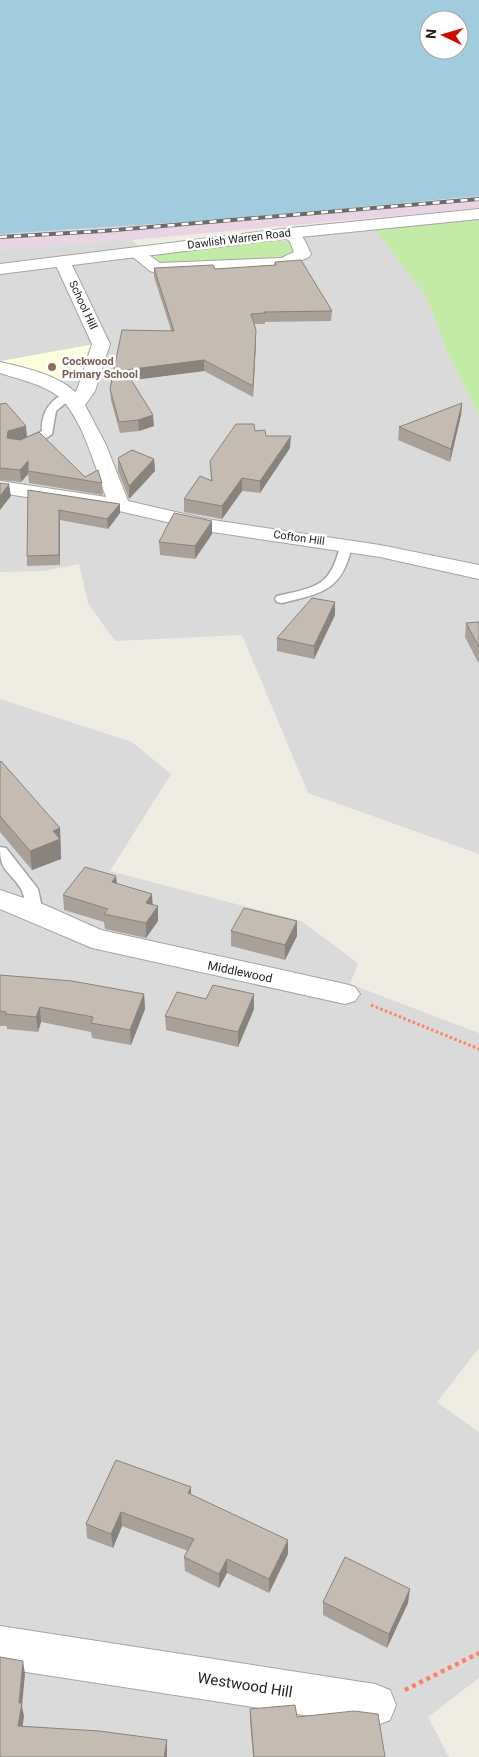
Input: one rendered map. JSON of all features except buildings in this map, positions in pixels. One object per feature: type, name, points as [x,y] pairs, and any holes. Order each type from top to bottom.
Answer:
[{"type":"street","name":"Dawlish Warren Road","points":[[0,270],[290,233],[479,214]]},
{"type":"street","points":[[136,252],[156,268],[284,263],[303,254],[297,240],[290,233]]},
{"type":"street","name":"School Hill","points":[[62,261],[101,344],[86,391],[71,400]]},
{"type":"street","points":[[0,367],[50,386],[71,400],[92,437],[119,505]]},
{"type":"street","name":"Cofton Hill","points":[[0,487],[119,505],[206,526],[346,546],[479,572]]},
{"type":"street","name":"Middlewood","points":[[0,899],[35,912],[92,938],[345,994]]},
{"type":"street","name":"Westwood Hill","points":[[0,1647],[375,1705]]},
{"type":"lane","points":[[14,447],[44,436],[48,432],[46,417],[48,412],[71,400]]},
{"type":"lane","points":[[282,599],[329,585],[339,572],[346,546]]},
{"type":"lane","points":[[0,852],[30,889],[35,912]]},
{"type":"path","points":[[345,994],[479,1049]]},
{"type":"path","points":[[375,1705],[479,1653]]},
{"type":"shaded area","points":[[479,196],[479,208],[132,240],[0,249],[0,234],[218,220]]},
{"type":"shaded area","points":[[374,228],[427,298],[447,352],[479,415],[479,854],[308,793],[242,635],[115,641],[88,603],[79,564],[44,571],[0,572],[0,249],[132,240],[146,254]]},
{"type":"shaded area","name":"Cockwood Primary School","points":[[95,344],[84,380],[54,381],[1,361]]},
{"type":"shaded area","points":[[0,699],[132,742],[171,774],[110,871],[301,921],[358,963],[350,984],[479,1033],[479,1348],[437,1402],[479,1432],[479,1678],[428,1717],[449,1757],[0,1757]]},
{"type":"green space","points":[[479,219],[479,415],[447,352],[427,298],[374,228]]},
{"type":"green space","points":[[272,239],[290,244],[294,250],[287,258],[164,266],[153,260],[161,252]]},
{"type":"water","points":[[0,0],[479,0],[479,196],[218,220],[0,234]]},
{"type":"railway","points":[[0,237],[103,231],[479,199]]},
{"type":"place","name":"Cockwood Primary School","points":[[52,367]]}]
